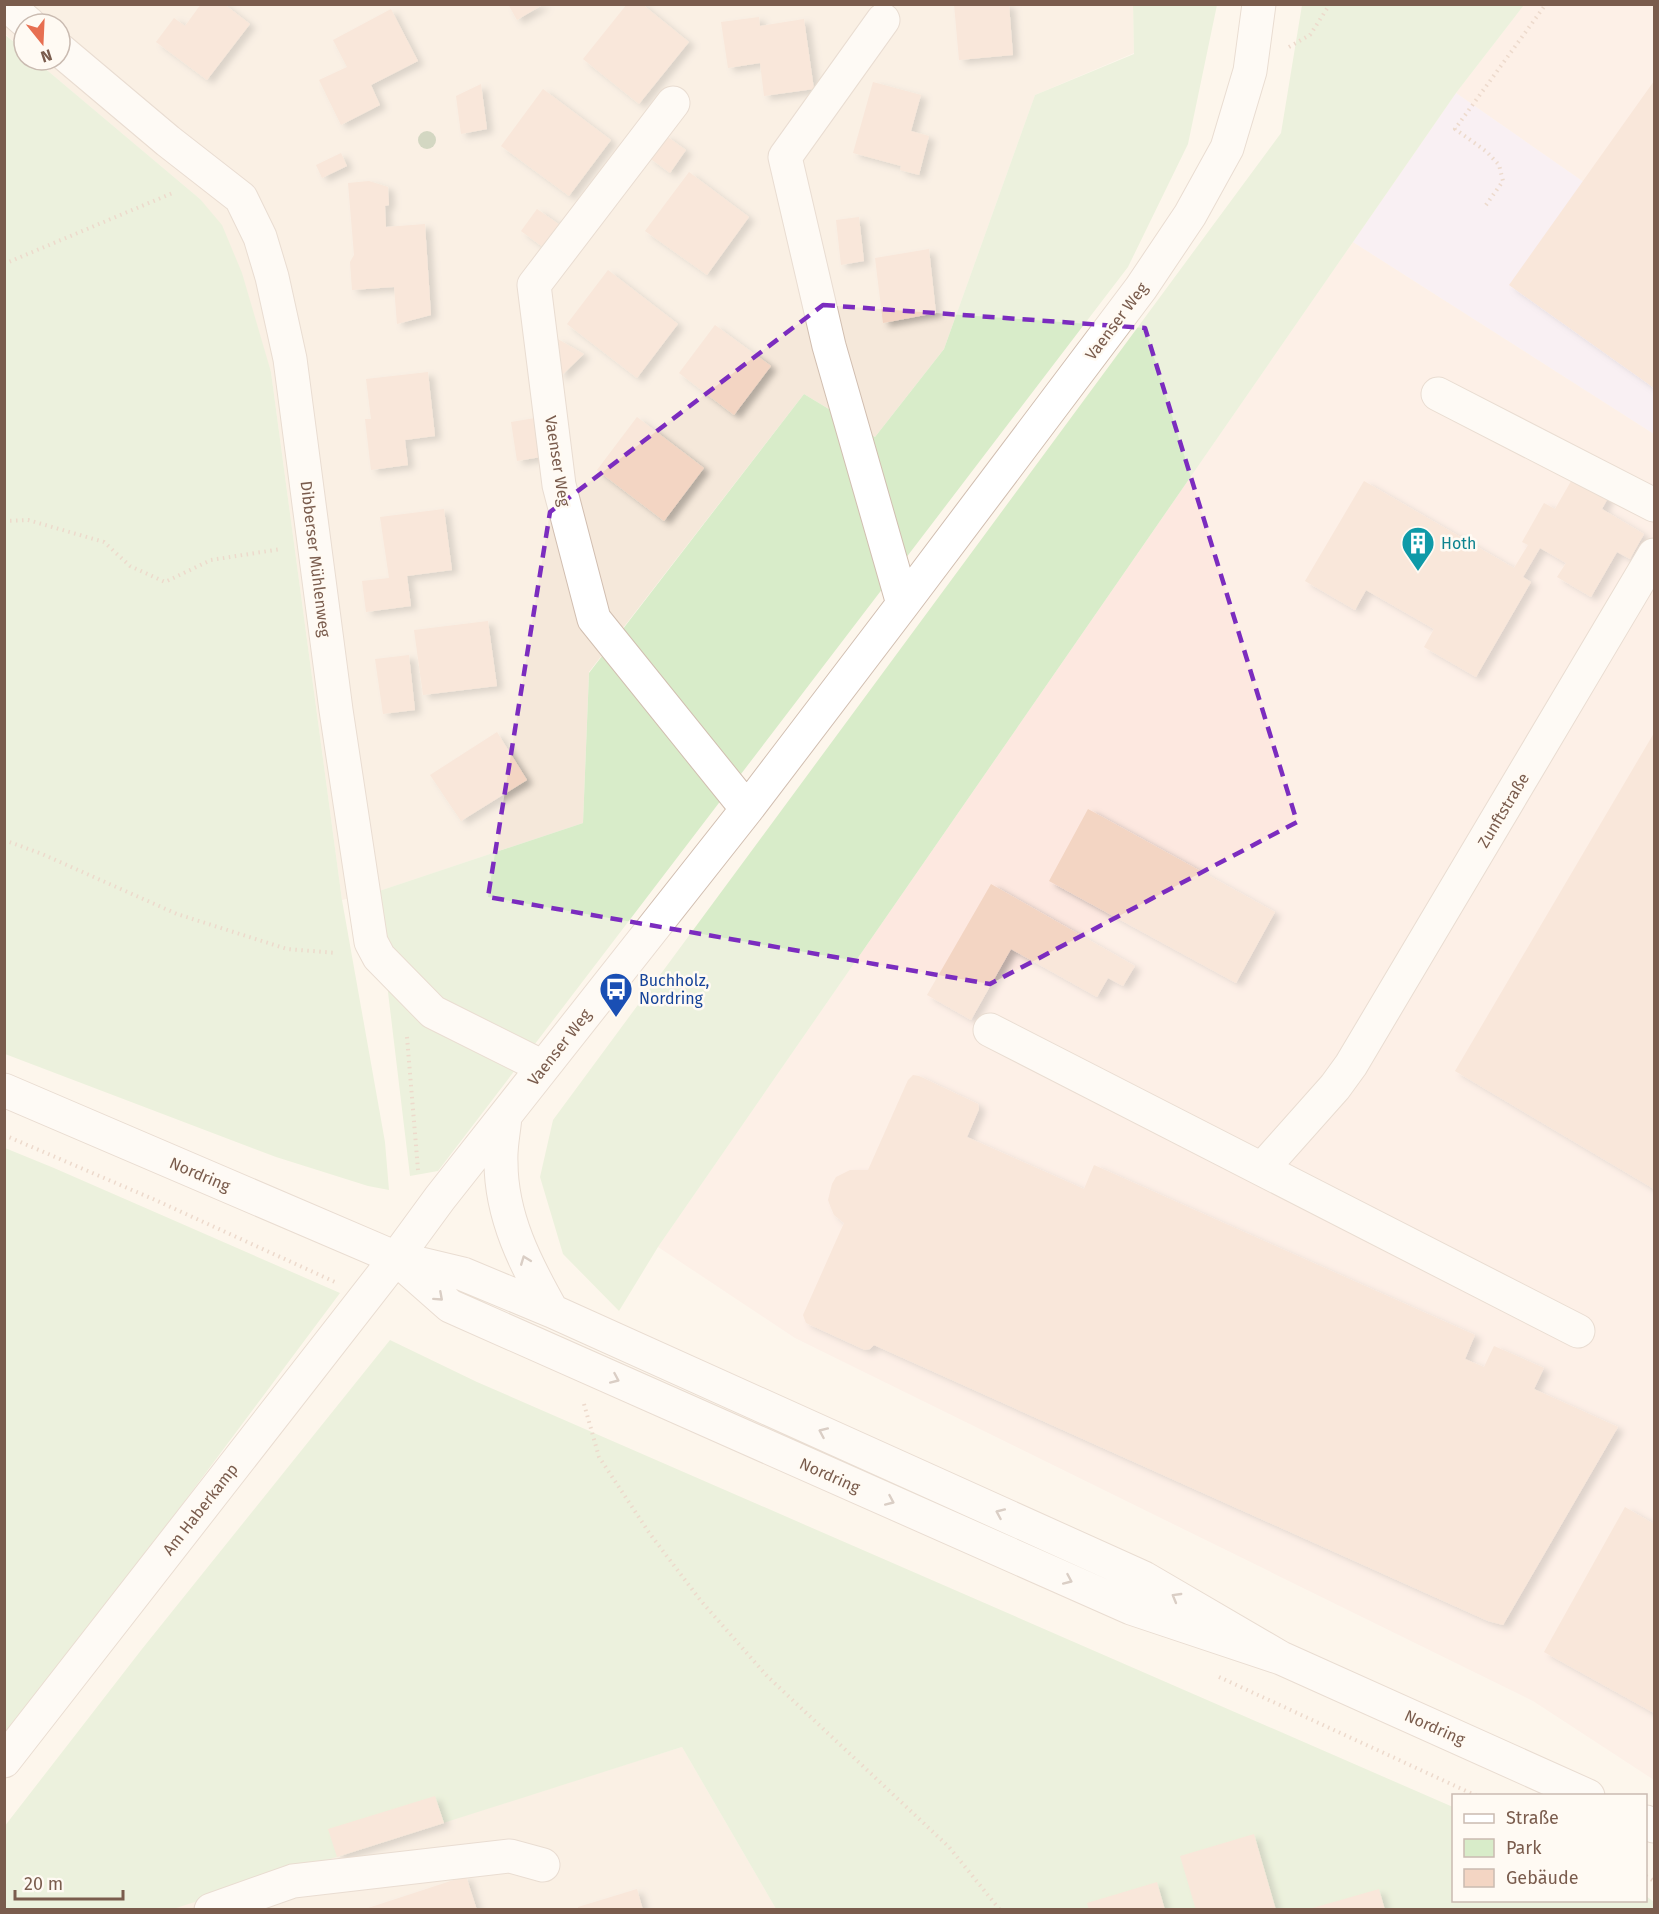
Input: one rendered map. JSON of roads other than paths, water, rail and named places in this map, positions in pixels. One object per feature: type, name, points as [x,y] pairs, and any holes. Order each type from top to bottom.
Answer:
[{"type":"street","name":"Vaenser Weg","points":[[396,1258],[440,1197],[747,808],[1141,288],[1190,215],[1227,148],[1250,71],[1259,4]]},
{"type":"street","points":[[883,20],[785,157],[829,346],[903,604]]},
{"type":"street","name":"Dibberser Mühlenweg","points":[[72,60],[241,198],[260,237],[272,277],[290,359],[336,710],[371,942],[379,957],[433,1012],[543,1067]]},
{"type":"street","name":"Vaenser Weg","points":[[673,103],[534,285],[559,485],[594,619],[747,808]]},
{"type":"street","points":[[1438,394],[1654,505]]},
{"type":"street","name":"Zunftstraße","points":[[1262,1169],[1335,1087],[1351,1065],[1654,555]]},
{"type":"street","points":[[990,1030],[1578,1331]]},
{"type":"street","name":"Nordring","points":[[4,1090],[396,1258],[464,1274],[552,1311],[1144,1578],[1281,1658]]},
{"type":"street","points":[[505,1116],[501,1161],[509,1219],[529,1271],[552,1311]]},
{"type":"street","name":"Nordring","points":[[396,1258],[450,1306],[1131,1608],[1281,1658],[1584,1794]]},
{"type":"street","name":"Am Haberkamp","points":[[4,1761],[396,1258]]},
{"type":"street","points":[[210,1910],[292,1881],[510,1856],[543,1865]]},
{"type":"place","name":"Hoth","points":[[1418,572]]},
{"type":"place","name":"Buchholz, Nordring","points":[[616,1018]]}]
